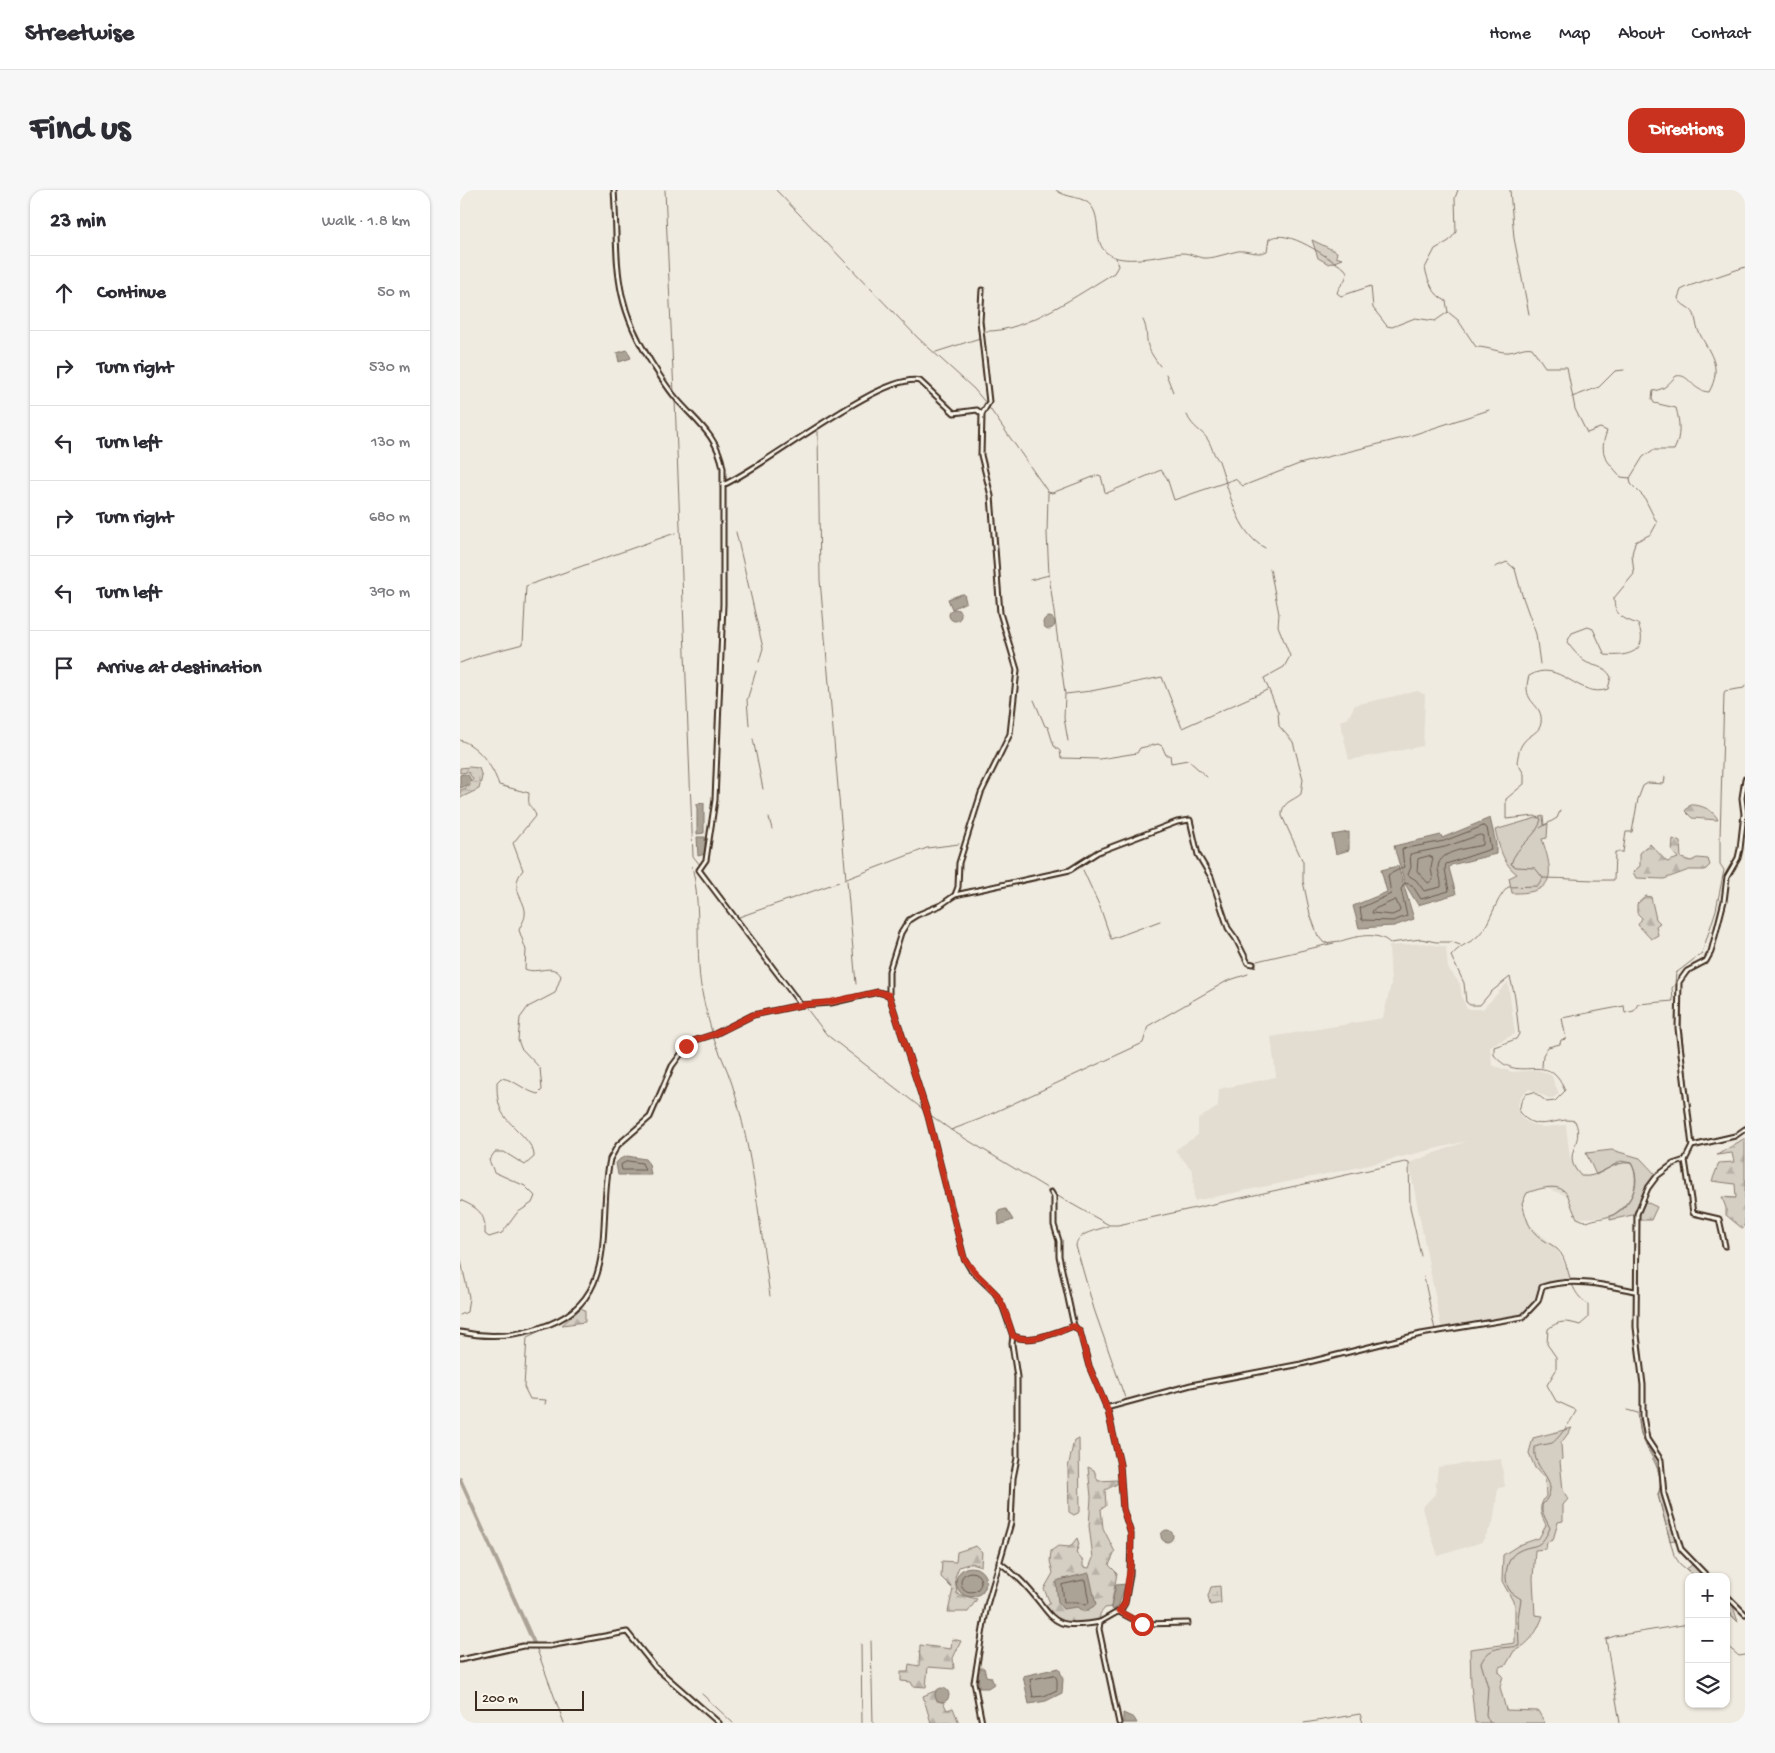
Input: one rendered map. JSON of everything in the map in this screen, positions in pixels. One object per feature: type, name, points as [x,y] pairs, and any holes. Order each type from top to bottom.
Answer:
[{"type":"street","points":[[614,190],[616,270],[628,319],[650,361],[674,396],[717,446],[720,454],[723,485],[723,604],[715,800],[706,860],[700,870],[801,1005]]},
{"type":"street","points":[[955,895],[958,887],[960,863],[981,793],[1010,734],[1017,679],[1017,670],[1002,624],[991,496],[981,455],[982,414],[989,402],[980,321],[982,290]]},
{"type":"street","points":[[723,485],[769,459],[858,401],[902,381],[920,381],[954,413],[977,410],[982,414]]},
{"type":"street","points":[[1725,1246],[1719,1219],[1693,1213],[1685,1160],[1692,1146],[1678,1028],[1679,982],[1686,972],[1706,961],[1711,952],[1724,901],[1727,877],[1738,858],[1740,849],[1744,814],[1742,798],[1745,780]]},
{"type":"street","points":[[982,1723],[974,1682],[987,1605],[1010,1522],[1013,1478],[1017,1458],[1017,1377],[1012,1344],[1013,1336],[1003,1307],[995,1293],[971,1270],[964,1258],[928,1116],[889,995],[889,971],[905,926],[917,915],[941,905],[955,895],[1070,870],[1098,852],[1176,822],[1190,820],[1198,855],[1211,878],[1228,928],[1248,963],[1253,964]]},
{"type":"street","points":[[460,1332],[478,1336],[518,1335],[560,1320],[575,1311],[590,1294],[599,1265],[610,1159],[618,1145],[650,1118],[679,1055],[690,1042],[715,1034],[745,1018],[801,1005],[831,1002],[878,992],[889,995]]},
{"type":"street","points":[[1692,1146],[1735,1136],[1745,1129]]},
{"type":"street","points":[[1685,1160],[1663,1170],[1648,1188],[1636,1220],[1636,1327],[1643,1385],[1643,1416],[1648,1439],[1661,1460],[1664,1494],[1681,1549],[1704,1573]]},
{"type":"street","points":[[999,1562],[1025,1584],[1052,1619],[1060,1624],[1075,1625],[1100,1622],[1119,1611],[1125,1603],[1130,1574],[1131,1534],[1123,1509],[1120,1465],[1106,1408],[1089,1366],[1080,1332],[1074,1326],[1059,1256],[1059,1241],[1054,1225],[1054,1196],[1051,1192]]},
{"type":"street","points":[[1106,1408],[1191,1385],[1301,1364],[1421,1334],[1523,1317],[1538,1301],[1542,1287],[1566,1282],[1579,1282],[1635,1291]]},
{"type":"street","points":[[1013,1336],[1020,1339],[1048,1335],[1074,1326]]},
{"type":"street","points":[[1730,1599],[1745,1614]]},
{"type":"street","points":[[1119,1611],[1142,1624],[1188,1623]]},
{"type":"street","points":[[1100,1622],[1098,1629],[1119,1723]]},
{"type":"street","points":[[460,1660],[524,1646],[549,1646],[627,1632],[655,1667],[720,1723]]},
{"type":"shaded area","points":[[1418,691],[1425,695],[1423,746],[1349,760],[1340,721],[1348,718],[1355,705]]},
{"type":"shaded area","points":[[1423,943],[1446,947],[1448,968],[1460,984],[1462,998],[1467,1009],[1483,1009],[1508,982],[1515,1034],[1490,1046],[1492,1065],[1512,1072],[1538,1070],[1551,1075],[1559,1094],[1551,1099],[1529,1089],[1521,1096],[1517,1107],[1521,1118],[1531,1124],[1543,1127],[1566,1125],[1570,1159],[1581,1176],[1596,1175],[1621,1161],[1631,1163],[1637,1178],[1625,1208],[1610,1217],[1577,1218],[1568,1196],[1543,1187],[1527,1193],[1522,1203],[1529,1224],[1557,1249],[1573,1282],[1543,1287],[1523,1317],[1442,1331],[1409,1163],[1467,1141],[1360,1167],[1194,1201],[1193,1171],[1175,1150],[1198,1135],[1198,1119],[1218,1107],[1219,1089],[1276,1077],[1271,1037],[1383,1018],[1391,984],[1389,946]]},
{"type":"shaded area","points":[[1501,1459],[1505,1487],[1498,1488],[1493,1523],[1482,1542],[1438,1556],[1422,1508],[1435,1494],[1438,1467]]},
{"type":"green space","points":[[1312,240],[1337,252],[1336,257],[1342,259],[1329,264],[1318,258]]},
{"type":"green space","points":[[460,768],[479,768],[482,777],[479,789],[460,798],[460,790],[469,787],[473,779],[468,772],[460,773]]},
{"type":"green space","points":[[1690,805],[1706,808],[1718,820],[1692,818],[1685,811]]},
{"type":"green space","points":[[1543,816],[1544,825],[1548,823],[1547,838],[1542,839],[1549,862],[1548,880],[1544,886],[1537,890],[1512,893],[1509,878],[1517,874],[1505,860],[1495,830]]},
{"type":"green space","points":[[1673,839],[1680,842],[1681,858],[1691,861],[1697,858],[1708,859],[1710,865],[1705,870],[1689,870],[1664,879],[1636,878],[1633,872],[1640,866],[1640,853],[1650,844],[1667,862],[1678,858],[1672,851]]},
{"type":"green space","points":[[1646,896],[1651,897],[1656,919],[1660,923],[1656,926],[1658,935],[1651,939],[1638,925],[1642,918],[1637,913],[1637,904]]},
{"type":"green space","points":[[1745,1138],[1745,1223],[1743,1229],[1726,1215],[1726,1208],[1722,1197],[1736,1198],[1735,1184],[1712,1181],[1719,1163],[1734,1162],[1732,1153],[1717,1155]]},
{"type":"green space","points":[[1612,1150],[1640,1158],[1657,1176],[1648,1188],[1637,1214],[1610,1220],[1610,1217],[1623,1207],[1633,1194],[1636,1179],[1635,1171],[1631,1163],[1621,1161],[1596,1175],[1586,1153]]},
{"type":"green space","points":[[1642,1200],[1657,1207],[1651,1220],[1636,1220]]},
{"type":"green space","points":[[581,1308],[585,1310],[585,1322],[562,1325]]},
{"type":"green space","points":[[1639,1419],[1643,1419],[1647,1439],[1661,1460],[1664,1494],[1678,1539],[1670,1541],[1658,1495],[1661,1486],[1660,1477],[1656,1462],[1641,1434]]},
{"type":"green space","points":[[1572,1428],[1561,1443],[1562,1459],[1560,1461],[1563,1490],[1568,1499],[1563,1505],[1563,1521],[1558,1522],[1553,1540],[1547,1542],[1546,1549],[1535,1550],[1533,1579],[1535,1615],[1543,1616],[1532,1637],[1514,1651],[1506,1665],[1499,1667],[1499,1672],[1503,1676],[1500,1687],[1506,1710],[1538,1711],[1545,1723],[1475,1723],[1470,1649],[1515,1643],[1515,1605],[1502,1581],[1503,1555],[1519,1545],[1539,1538],[1546,1525],[1541,1510],[1546,1496],[1545,1479],[1535,1468],[1529,1453],[1533,1438]]},
{"type":"green space","points":[[1079,1439],[1080,1512],[1074,1515],[1069,1512],[1068,1468],[1074,1440]]},
{"type":"green space","points":[[1088,1467],[1094,1470],[1098,1481],[1117,1480],[1117,1484],[1105,1490],[1106,1506],[1101,1509],[1103,1528],[1115,1552],[1109,1565],[1117,1573],[1111,1607],[1105,1608],[1100,1614],[1100,1622],[1068,1625],[1054,1619],[1041,1607],[1050,1603],[1044,1589],[1053,1573],[1050,1561],[1051,1551],[1058,1546],[1070,1547],[1077,1538],[1079,1544],[1076,1553],[1083,1561],[1083,1567],[1089,1568],[1093,1558],[1089,1526],[1091,1497]]},
{"type":"green space","points":[[976,1546],[982,1552],[981,1566],[971,1563],[959,1567],[955,1577],[957,1594],[977,1599],[968,1612],[948,1612],[953,1589],[941,1577],[942,1561],[956,1562],[957,1552]]},
{"type":"green space","points":[[1695,1563],[1704,1573],[1691,1573],[1686,1569]]},
{"type":"green space","points":[[1220,1586],[1221,1603],[1210,1605],[1208,1596],[1211,1587]]},
{"type":"green space","points":[[1730,1599],[1738,1622],[1730,1612]]},
{"type":"green space","points":[[952,1639],[961,1641],[953,1658],[954,1669],[928,1667],[926,1687],[913,1686],[911,1682],[901,1681],[901,1672],[908,1672],[909,1664],[919,1666],[920,1645],[951,1649]]},
{"type":"green space","points":[[935,1691],[937,1701],[943,1702],[947,1710],[953,1708],[959,1723],[931,1723],[923,1696]]},
{"type":"water","points":[[627,350],[631,358],[619,362],[617,353]]},
{"type":"water","points":[[964,594],[966,602],[952,609],[948,599]]},
{"type":"water","points":[[955,609],[961,615],[955,621],[949,615]]},
{"type":"water","points":[[1047,617],[1051,617],[1055,623],[1051,629],[1047,629],[1043,625],[1043,621]]},
{"type":"water","points":[[460,775],[468,775],[471,780],[468,785],[460,788]]},
{"type":"water","points":[[704,803],[704,833],[697,834],[697,804]]},
{"type":"water","points":[[1490,818],[1496,844],[1496,854],[1451,865],[1449,868],[1456,894],[1418,905],[1405,884],[1394,846],[1441,835],[1442,838]]},
{"type":"water","points":[[1349,832],[1349,850],[1336,854],[1332,835]]},
{"type":"water","points":[[697,837],[705,837],[705,854],[698,856]]},
{"type":"water","points":[[1398,866],[1414,919],[1394,926],[1359,928],[1353,906],[1387,892],[1381,870]]},
{"type":"water","points":[[627,1156],[645,1159],[649,1164],[651,1175],[618,1175],[616,1163]]},
{"type":"water","points":[[1006,1209],[1013,1220],[999,1225],[998,1211]]},
{"type":"water","points":[[1169,1530],[1172,1531],[1172,1541],[1165,1542],[1162,1541],[1161,1534],[1162,1531]]},
{"type":"water","points":[[971,1567],[977,1568],[985,1576],[985,1588],[977,1596],[971,1597],[965,1596],[957,1588],[956,1582],[957,1576],[965,1568]]},
{"type":"water","points":[[1089,1573],[1096,1605],[1084,1612],[1077,1607],[1063,1609],[1058,1603],[1056,1583],[1059,1580]]},
{"type":"water","points":[[1126,1584],[1118,1607],[1113,1610],[1111,1607],[1116,1585]]},
{"type":"water","points":[[978,1668],[984,1668],[986,1676],[991,1677],[994,1684],[988,1688],[979,1688]]},
{"type":"water","points":[[1059,1668],[1063,1679],[1062,1693],[1046,1701],[1029,1704],[1023,1676]]},
{"type":"water","points":[[939,1688],[945,1688],[949,1695],[945,1702],[939,1702],[935,1698],[935,1692]]},
{"type":"water","points":[[1123,1713],[1134,1718],[1137,1723],[1123,1723]]},
{"type":"waterway","points":[[665,190],[674,394]]},
{"type":"waterway","points":[[776,190],[918,338],[974,389],[985,402]]},
{"type":"waterway","points":[[1056,190],[1089,203],[1095,213],[1099,239],[1104,251],[1117,258],[1135,259],[1182,253],[1208,258],[1238,251],[1260,253],[1267,251],[1269,239],[1277,236],[1286,237],[1307,245],[1344,268],[1347,275],[1337,293],[1341,296],[1371,286],[1373,308],[1387,326],[1392,327],[1415,318],[1435,321],[1448,312],[1458,320],[1476,347],[1505,352],[1532,348],[1545,367],[1567,367],[1575,409],[1587,433],[1600,428],[1607,431],[1603,446],[1605,456],[1621,477],[1630,478]]},
{"type":"waterway","points":[[1448,312],[1446,301],[1434,291],[1425,268],[1435,249],[1449,241],[1456,232],[1455,198],[1458,190]]},
{"type":"waterway","points":[[1510,190],[1514,238],[1529,314]]},
{"type":"waterway","points":[[986,331],[1001,330],[1018,325],[1052,310],[1114,273],[1118,266],[1116,258]]},
{"type":"waterway","points":[[1490,1723],[1486,1715],[1488,1687],[1481,1663],[1484,1657],[1492,1651],[1519,1646],[1518,1618],[1521,1599],[1508,1588],[1506,1570],[1513,1555],[1523,1549],[1539,1544],[1543,1541],[1550,1528],[1542,1512],[1542,1505],[1550,1489],[1549,1482],[1535,1456],[1535,1447],[1555,1441],[1570,1422],[1576,1410],[1556,1401],[1547,1385],[1556,1370],[1556,1357],[1547,1344],[1548,1329],[1563,1322],[1580,1325],[1588,1318],[1588,1304],[1582,1300],[1574,1289],[1563,1257],[1557,1249],[1537,1235],[1532,1229],[1526,1218],[1522,1203],[1527,1193],[1555,1187],[1565,1191],[1577,1218],[1587,1222],[1610,1216],[1624,1207],[1632,1194],[1635,1178],[1631,1163],[1618,1164],[1594,1175],[1581,1176],[1572,1161],[1578,1129],[1575,1121],[1568,1120],[1540,1124],[1526,1119],[1519,1112],[1521,1102],[1526,1094],[1534,1092],[1547,1102],[1555,1101],[1565,1091],[1558,1078],[1550,1071],[1514,1068],[1504,1064],[1494,1055],[1494,1047],[1516,1039],[1519,1034],[1515,997],[1510,977],[1491,992],[1480,1005],[1470,1005],[1466,1002],[1464,983],[1451,956],[1459,948],[1479,935],[1487,924],[1499,898],[1508,887],[1537,886],[1543,878],[1535,868],[1516,867],[1511,864],[1517,851],[1536,831],[1541,819],[1535,816],[1506,819],[1506,799],[1524,784],[1524,774],[1517,762],[1520,750],[1525,740],[1536,732],[1541,723],[1539,711],[1528,693],[1529,676],[1540,672],[1550,672],[1588,689],[1598,691],[1608,689],[1611,677],[1606,670],[1584,661],[1567,642],[1572,633],[1588,627],[1593,629],[1605,655],[1622,655],[1635,651],[1639,647],[1641,633],[1638,624],[1620,616],[1614,604],[1614,598],[1634,574],[1632,554],[1635,542],[1651,534],[1657,523],[1644,497],[1631,484],[1630,478],[1643,457],[1653,450],[1674,450],[1678,440],[1679,429],[1676,408],[1654,403],[1652,399],[1653,391],[1669,384],[1676,376],[1681,376],[1688,379],[1698,389],[1709,392],[1715,374],[1713,359],[1698,330],[1694,314],[1678,298],[1681,290],[1689,286],[1745,267]]},
{"type":"waterway","points":[[1143,320],[1148,347],[1160,366]]},
{"type":"waterway","points":[[936,352],[980,338]]},
{"type":"waterway","points":[[1572,397],[1599,387],[1615,371],[1624,370]]},
{"type":"waterway","points":[[1166,374],[1173,392]]},
{"type":"waterway","points":[[675,400],[693,856],[700,865]]},
{"type":"waterway","points":[[988,406],[1048,492],[1052,493],[1098,475],[1101,476],[1105,492],[1107,493],[1161,470],[1167,478],[1174,500],[1235,479],[1243,486],[1299,464],[1403,438],[1489,410]]},
{"type":"waterway","points":[[1187,415],[1208,440],[1219,461],[1230,497],[1240,521],[1255,541],[1265,548]]},
{"type":"waterway","points":[[818,431],[820,580],[846,879]]},
{"type":"waterway","points":[[1048,493],[1049,575],[1065,694],[1064,718],[1068,741]]},
{"type":"waterway","points":[[736,532],[763,648],[759,662]]},
{"type":"waterway","points":[[460,663],[481,655],[523,644],[526,586],[675,533]]},
{"type":"waterway","points":[[1495,567],[1507,562],[1515,569],[1536,634],[1540,664]]},
{"type":"waterway","points":[[1270,569],[1279,614],[1278,626],[1290,656],[1284,667],[1264,678],[1278,712],[1279,726],[1293,742],[1303,779],[1301,794],[1285,805],[1282,816],[1303,862],[1303,881],[1310,914],[1318,936],[1324,943],[1340,941]]},
{"type":"waterway","points":[[1030,580],[1049,575]]},
{"type":"waterway","points":[[749,725],[747,700],[756,671]]},
{"type":"waterway","points":[[1066,694],[1162,677],[1182,728],[1267,690]]},
{"type":"waterway","points":[[1542,1067],[1543,1055],[1548,1047],[1560,1044],[1561,1040],[1566,1039],[1562,1018],[1624,1006],[1625,1013],[1634,1011],[1638,1004],[1673,1001],[1672,988],[1675,984],[1676,973],[1702,953],[1716,910],[1724,870],[1720,864],[1724,693],[1725,691],[1744,688],[1745,685]]},
{"type":"waterway","points":[[1034,700],[1045,726],[1048,727],[1054,746],[1060,751],[1061,758],[1100,759],[1137,753],[1140,748],[1158,744],[1162,746],[1166,755],[1170,755],[1171,763],[1188,760],[1207,777]]},
{"type":"waterway","points":[[753,739],[763,789]]},
{"type":"waterway","points":[[460,740],[479,752],[493,771],[499,785],[529,793],[529,804],[536,815],[513,843],[523,870],[517,883],[517,889],[525,909],[525,915],[519,930],[526,950],[525,969],[535,971],[549,969],[558,972],[561,976],[555,993],[528,1007],[520,1018],[518,1040],[521,1048],[540,1068],[542,1090],[538,1094],[528,1091],[506,1079],[501,1078],[497,1082],[497,1093],[501,1110],[504,1116],[526,1139],[533,1151],[534,1157],[525,1165],[504,1152],[495,1152],[489,1160],[494,1172],[525,1186],[535,1196],[532,1203],[517,1213],[502,1233],[489,1237],[485,1234],[484,1221],[480,1212],[460,1200]]},
{"type":"waterway","points":[[1543,878],[1614,880],[1615,852],[1623,852],[1626,832],[1632,832],[1638,799],[1643,786],[1648,783],[1664,784],[1665,777]]},
{"type":"waterway","points":[[1540,828],[1557,818],[1560,811]]},
{"type":"waterway","points":[[769,818],[772,829]]},
{"type":"waterway","points":[[844,880],[927,848],[959,844]]},
{"type":"waterway","points":[[692,866],[697,903],[700,976],[712,1032]]},
{"type":"waterway","points":[[703,870],[802,1003]]},
{"type":"waterway","points":[[1083,870],[1100,907],[1111,939],[1160,921]]},
{"type":"waterway","points":[[847,881],[856,984]]},
{"type":"waterway","points":[[739,917],[839,882]]},
{"type":"waterway","points":[[1341,941],[1360,936],[1373,936],[1385,939],[1390,943],[1421,939],[1436,942],[1452,942],[1460,945]]},
{"type":"waterway","points":[[1257,961],[1334,943]]},
{"type":"waterway","points":[[951,1130],[980,1119],[1143,1043],[1148,1026],[1227,981],[1248,974]]},
{"type":"waterway","points":[[1681,986],[1681,1027],[1694,1143]]},
{"type":"waterway","points":[[807,1009],[827,1035],[924,1110]]},
{"type":"waterway","points":[[713,1037],[732,1084],[745,1136],[755,1189],[770,1296]]},
{"type":"waterway","points":[[929,1114],[951,1130],[1050,1190]]},
{"type":"waterway","points":[[1054,1194],[1109,1225],[1118,1225],[1405,1162],[1409,1163],[1410,1207],[1421,1256]]},
{"type":"waterway","points":[[1648,1193],[1660,1176]]},
{"type":"waterway","points":[[1638,1222],[1639,1290]]},
{"type":"waterway","points":[[1108,1226],[1084,1235],[1077,1241],[1076,1246],[1094,1309],[1125,1398]]},
{"type":"waterway","points":[[460,1256],[469,1297],[467,1312],[460,1315]]},
{"type":"waterway","points":[[1424,1277],[1435,1330]]},
{"type":"waterway","points":[[544,1329],[527,1337],[524,1387],[530,1399],[546,1400],[545,1404]]},
{"type":"waterway","points":[[1627,1410],[1638,1413],[1641,1433],[1656,1464],[1660,1479],[1658,1495],[1674,1555],[1680,1564],[1691,1573]]},
{"type":"waterway","points":[[460,1479],[534,1643]]},
{"type":"waterway","points":[[1730,1614],[1738,1622]]},
{"type":"waterway","points":[[1620,1723],[1606,1639],[1685,1625]]},
{"type":"waterway","points":[[871,1641],[873,1723]]},
{"type":"waterway","points":[[861,1644],[862,1723]]},
{"type":"waterway","points":[[536,1647],[564,1723]]},
{"type":"waterway","points":[[1730,1648],[1739,1656],[1745,1655]]},
{"type":"waterway","points":[[702,1694],[733,1723]]},
{"type":"waterway","points":[[1304,1723],[1360,1714],[1363,1723]]},
{"type":"route","points":[[686,1046],[694,1040],[715,1034],[753,1015],[878,992],[889,995],[928,1116],[964,1258],[971,1270],[995,1293],[1003,1307],[1013,1336],[1020,1339],[1048,1335],[1074,1326],[1080,1332],[1089,1366],[1108,1411],[1120,1465],[1123,1509],[1131,1534],[1130,1574],[1125,1603],[1119,1611],[1142,1624]]}]
